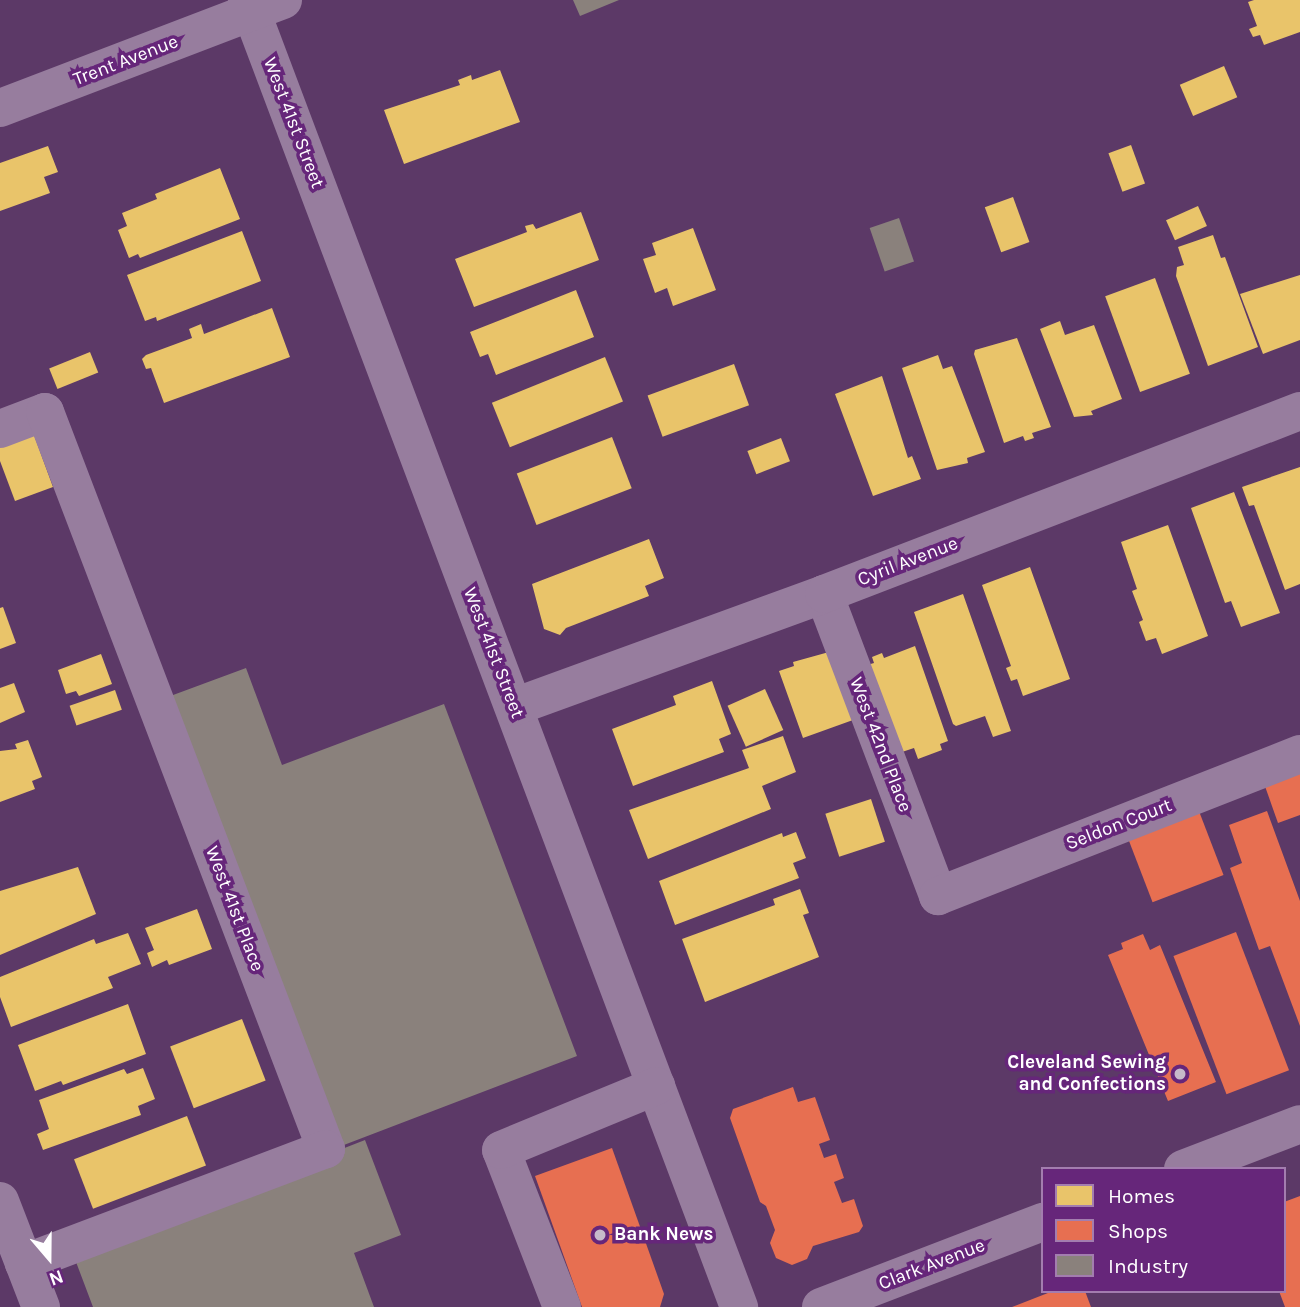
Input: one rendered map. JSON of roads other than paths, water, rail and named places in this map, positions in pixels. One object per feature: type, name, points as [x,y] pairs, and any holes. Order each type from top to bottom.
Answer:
[{"type":"street","name":"Trent Avenue","points":[[0,108],[261,4]]},
{"type":"street","name":"West 41st Street","points":[[261,4],[513,707],[739,1307]]},
{"type":"street","name":"Cyril Avenue","points":[[513,707],[824,594],[1300,411]]},
{"type":"street","name":"West 41st Place","points":[[0,429],[45,412],[326,1149],[24,1263]]},
{"type":"street","name":"West 42nd Place","points":[[824,594],[938,896]]},
{"type":"street","name":"Seldon Court","points":[[938,896],[1300,754]]},
{"type":"street","points":[[562,1307],[501,1150],[656,1086]]},
{"type":"street","points":[[1188,1167],[1300,1124]]},
{"type":"street","points":[[0,1201],[41,1307]]},
{"type":"street","name":"Clark Avenue","points":[[821,1307],[1041,1223]]},
{"type":"place","name":"Cleveland Sewing and Confections","points":[[1180,1074]]},
{"type":"place","name":"Bank News","points":[[600,1235]]}]
